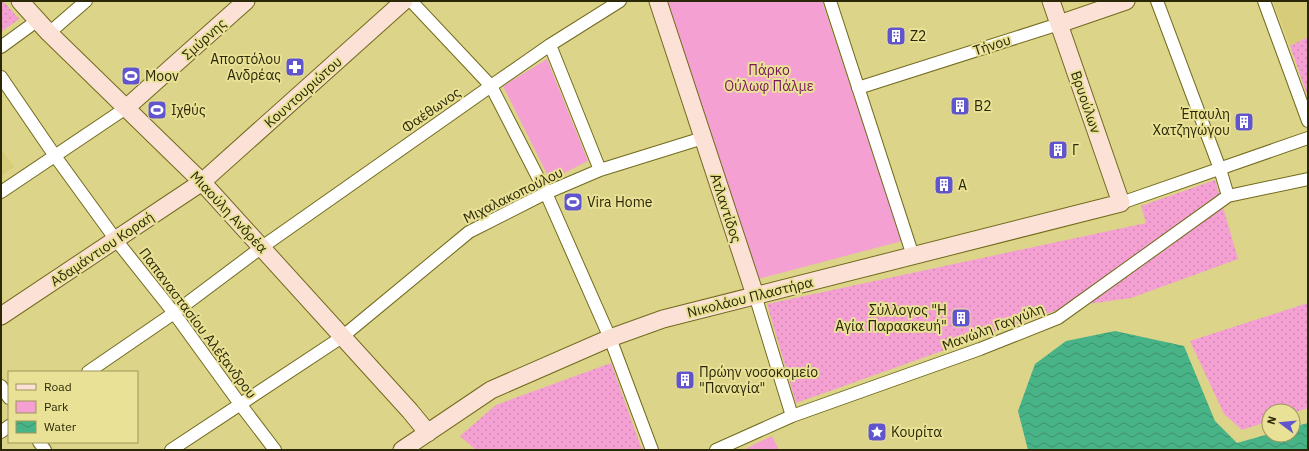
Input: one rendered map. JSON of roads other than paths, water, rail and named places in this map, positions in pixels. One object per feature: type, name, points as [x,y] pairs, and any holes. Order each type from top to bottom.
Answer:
[{"type":"street","name":"Μιαούλη Ανδρέα","points":[[20,1],[49,33],[202,182],[410,411],[428,433]]},
{"type":"street","points":[[49,33],[86,1]]},
{"type":"street","name":"Σμύρνης","points":[[126,108],[246,1]]},
{"type":"street","name":"Κουντουριώτου","points":[[202,182],[404,1]]},
{"type":"street","points":[[411,1],[491,86],[546,193],[610,338],[652,450]]},
{"type":"street","name":"Φαέθωνος","points":[[89,371],[174,314],[262,247],[491,86],[550,45],[620,1]]},
{"type":"street","name":"Ατλαντίδος","points":[[658,1],[755,295],[792,416]]},
{"type":"street","points":[[830,1],[913,256]]},
{"type":"street","name":"Βρυούλων","points":[[1051,1],[1121,203]]},
{"type":"street","name":"Τήνου","points":[[858,88],[1126,1]]},
{"type":"street","points":[[1157,1],[1220,169],[1228,196],[1308,179]]},
{"type":"street","points":[[1264,1],[1308,121]]},
{"type":"street","points":[[1,47],[38,20]]},
{"type":"street","points":[[550,45],[600,170]]},
{"type":"street","name":"Παπαναστασίου Αλέξανδρου","points":[[1,77],[55,156],[116,240],[174,314],[275,450]]},
{"type":"street","points":[[1,192],[126,108]]},
{"type":"street","name":"Μιχαλακοπούλου","points":[[171,450],[342,337],[468,232],[546,193],[600,170],[703,138]]},
{"type":"street","points":[[1121,203],[1308,138]]},
{"type":"street","name":"Αδαμάντιου Κοραή","points":[[1,316],[202,182]]},
{"type":"street","name":"Μανώλη Γαγγύλη","points":[[716,450],[792,416],[980,350],[1058,318],[1228,196]]},
{"type":"street","name":"Νικολάου Πλαστήρα","points":[[402,450],[491,390],[610,338],[663,319],[1121,203]]},
{"type":"street","points":[[1,386],[8,396]]},
{"type":"water","points":[[1115,331],[1184,346],[1215,421],[1237,443],[1261,436],[1261,443],[1301,443],[1301,425],[1308,423],[1308,450],[1028,450],[1018,411],[1035,364],[1066,341]]},
{"type":"place","name":"Ζ2","points":[[896,36]]},
{"type":"place","name":"Αποστόλου Ανδρέας","points":[[295,67]]},
{"type":"place","name":"Moov","points":[[131,76]]},
{"type":"place","name":"Β2","points":[[960,106]]},
{"type":"place","name":"Ιχθύς","points":[[157,110]]},
{"type":"place","name":"Έπαυλη Χατζηγώγου","points":[[1244,122]]},
{"type":"place","name":"Γ","points":[[1058,150]]},
{"type":"place","name":"Α","points":[[944,185]]},
{"type":"place","name":"Vira Home","points":[[573,202]]},
{"type":"place","name":"Σύλλογος \"Η Αγία Παρασκευή\"","points":[[961,318]]},
{"type":"place","name":"Πρώην νοσοκομείο \"Παναγία\"","points":[[685,380]]},
{"type":"place","name":"Κουρίτα","points":[[877,432]]},
{"type":"park label","name":"Πάρκο Ούλωφ Πάλμε","points":[[769,78]]}]
